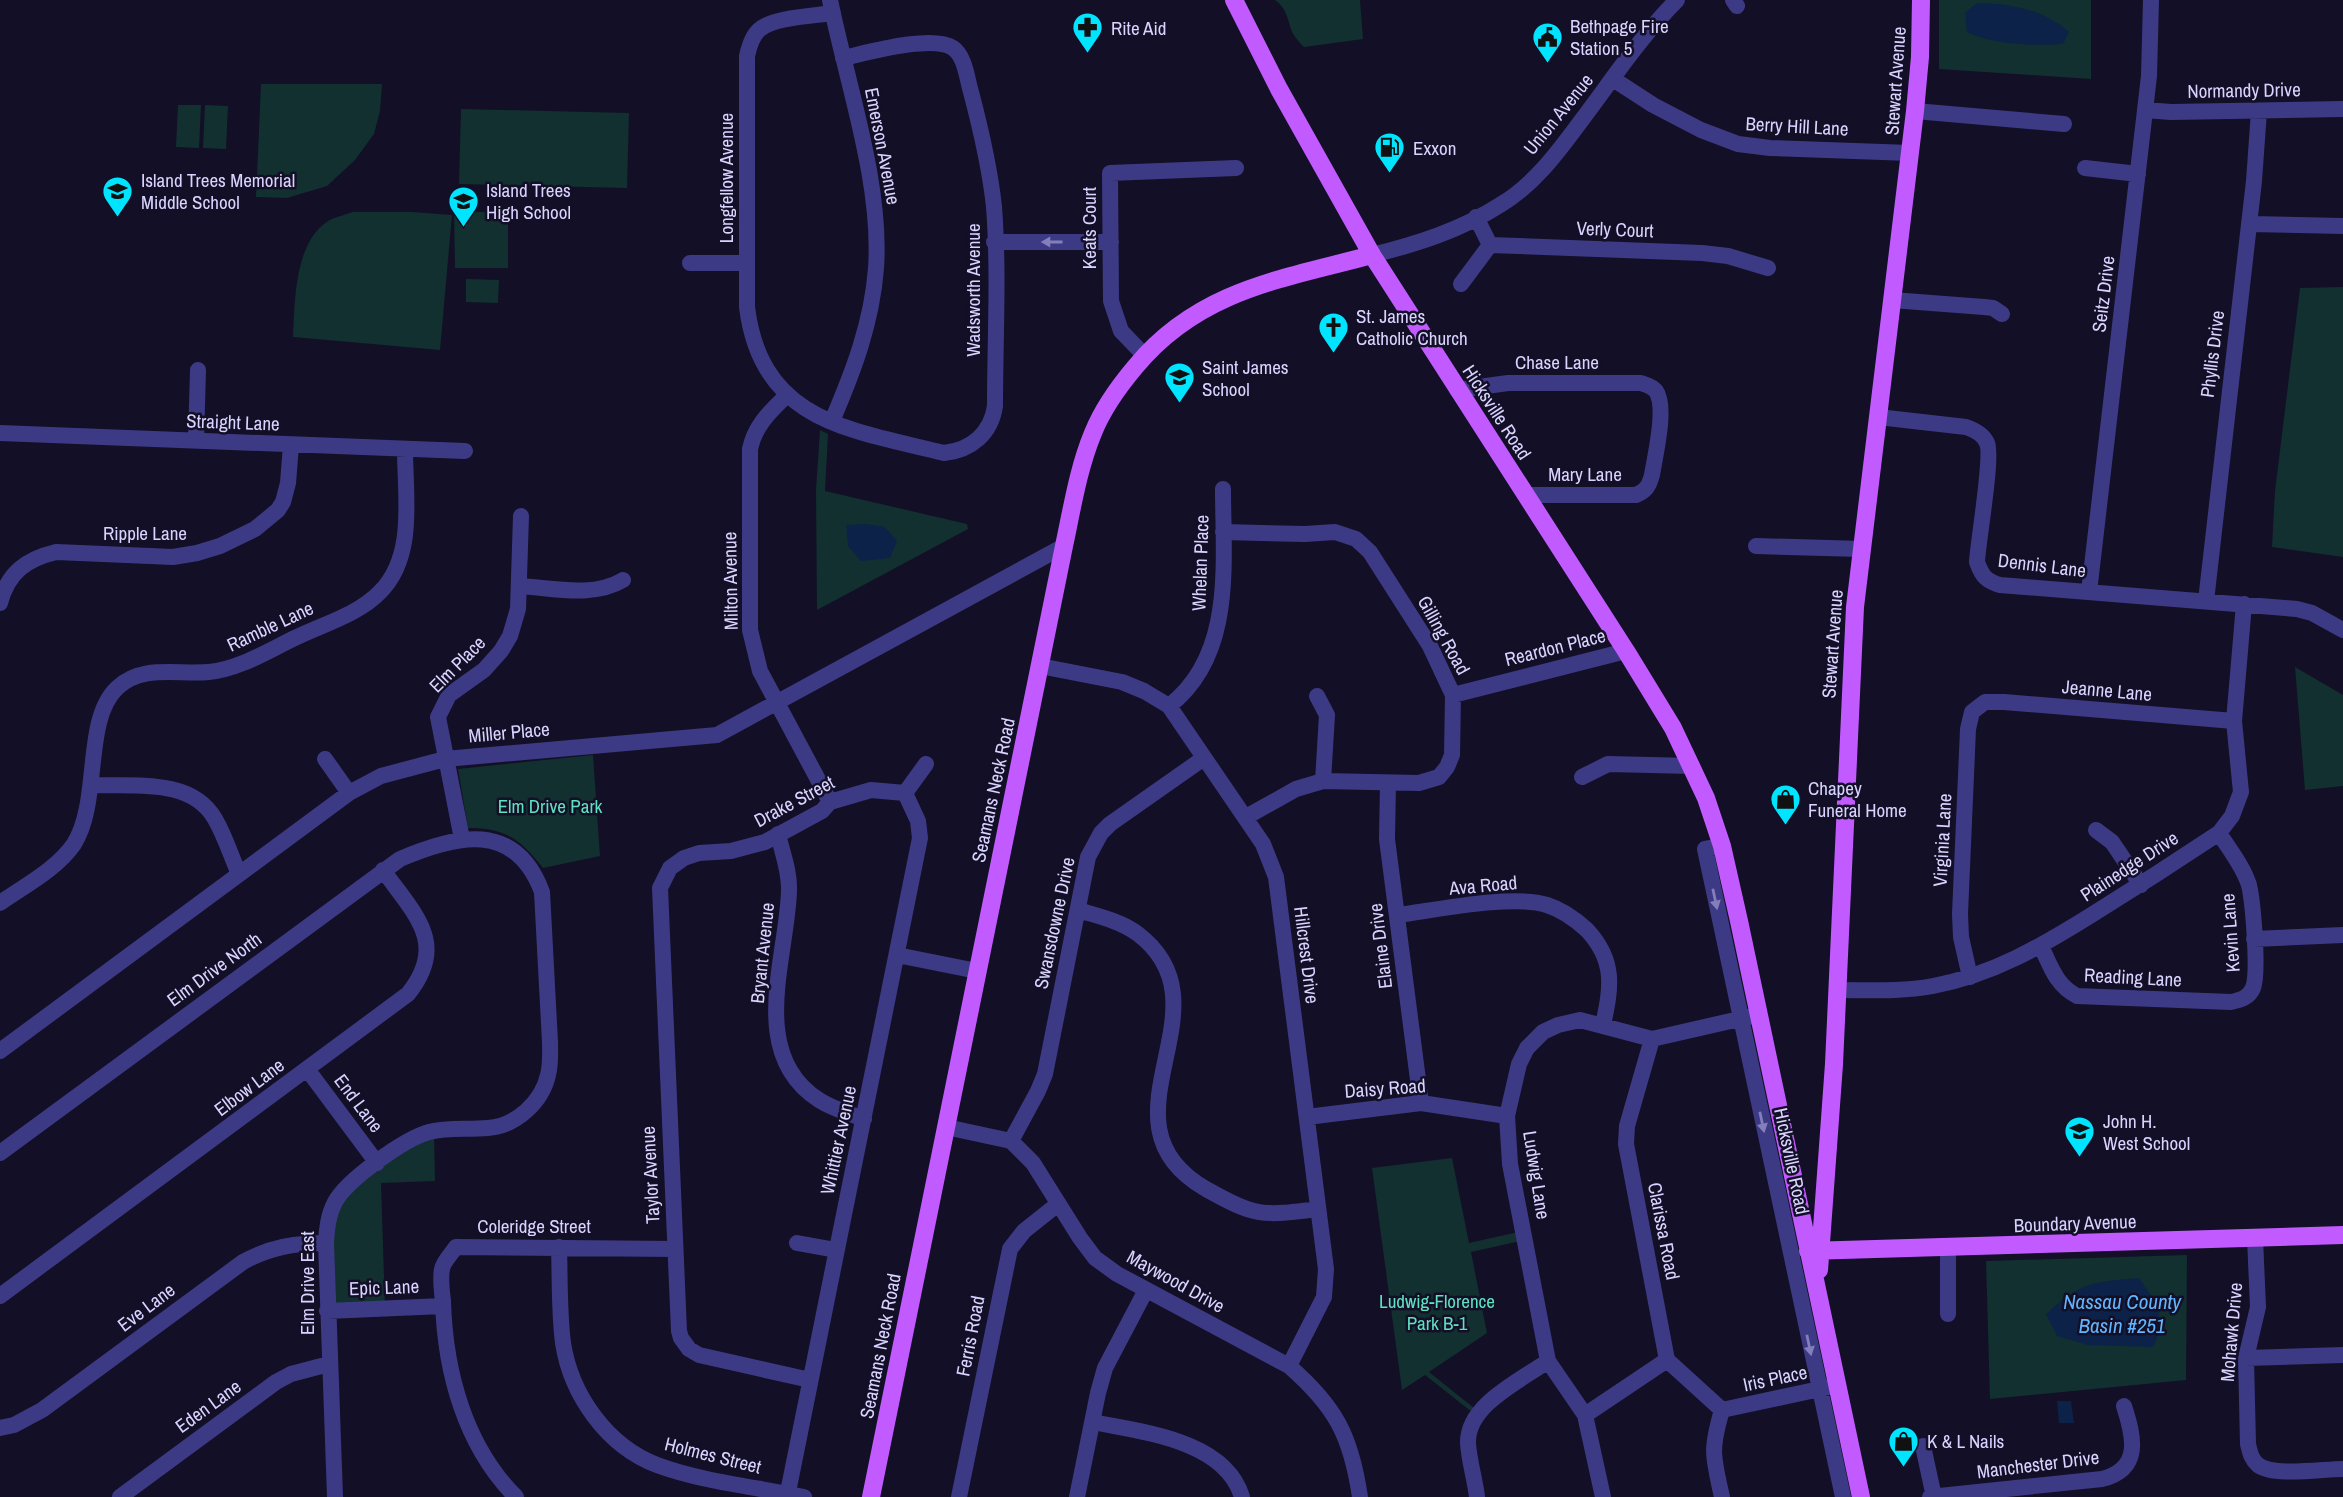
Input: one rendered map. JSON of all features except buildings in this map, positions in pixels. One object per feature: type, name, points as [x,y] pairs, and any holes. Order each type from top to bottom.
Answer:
[{"type":"main road","name":"Hicksville Road","points":[[1234,0],[1279,89],[1372,255],[1626,651],[1672,728],[1706,798],[1722,846],[1749,1018],[1814,1251],[1827,1388],[1861,1497]]},
{"type":"main road","name":"Stewart Avenue","points":[[1814,1251],[1837,990],[1851,665],[1862,549],[1915,111],[1921,0]]},
{"type":"main road","name":"Seamans Neck Road","points":[[871,1497],[1064,546],[1081,469],[1092,435],[1113,396],[1144,355],[1167,332],[1219,300],[1265,283],[1372,255]]},
{"type":"main road","name":"Boundary Avenue","points":[[1814,1251],[2343,1235]]},
{"type":"street","name":"Union Avenue","points":[[1372,255],[1436,237],[1500,205],[1527,184],[1555,156],[1643,39],[1677,0]]},
{"type":"street","name":"Seitz Drive","points":[[2089,592],[2145,110],[2151,0]]},
{"type":"street","name":"Emerson Avenue","points":[[831,7],[872,185],[877,229],[872,305],[862,347],[832,422]]},
{"type":"street","name":"Longfellow Avenue","points":[[786,396],[765,365],[753,338],[747,307],[747,64],[750,43],[759,30],[772,22],[831,7]]},
{"type":"street","name":"Wadsworth Avenue","points":[[786,396],[849,430],[944,453],[968,447],[982,436],[990,424],[995,406],[993,207],[986,152],[965,68],[952,47],[937,43],[907,44],[843,58]]},
{"type":"street","name":"Berry Hill Lane","points":[[1613,79],[1653,105],[1701,130],[1738,144],[1770,148],[1910,153]]},
{"type":"street","name":"Normandy Drive","points":[[2145,110],[2171,112],[2343,109]]},
{"type":"street","points":[[1915,111],[2064,124]]},
{"type":"street","name":"Phyllis Drive","points":[[2206,601],[2254,181],[2259,111]]},
{"type":"street","name":"Keats Court","points":[[1144,355],[1121,331],[1111,301],[1110,173],[1236,168]]},
{"type":"street","points":[[2085,168],[2138,174]]},
{"type":"street","points":[[1461,284],[1490,245],[1476,217]]},
{"type":"street","points":[[2249,224],[2343,226]]},
{"type":"street","points":[[994,242],[1111,242]]},
{"type":"street","name":"Verly Court","points":[[1490,245],[1702,253],[1728,256],[1768,268]]},
{"type":"street","points":[[690,263],[747,263]]},
{"type":"street","points":[[1892,300],[1993,308],[2002,314]]},
{"type":"street","points":[[196,441],[198,370]]},
{"type":"street","name":"Chase Lane","points":[[1457,390],[1508,383],[1641,383],[1655,390],[1661,406],[1652,475],[1649,486],[1643,492]]},
{"type":"street","name":"Milton Avenue","points":[[786,396],[762,420],[750,449],[750,630],[760,671],[830,802]]},
{"type":"street","name":"Dennis Lane","points":[[1878,417],[1966,427],[1978,431],[1986,440],[1989,459],[1977,562],[1981,575],[1988,582],[2297,609],[2312,613],[2343,630]]},
{"type":"street","name":"Straight Lane","points":[[0,433],[465,451]]},
{"type":"street","name":"Ripple Lane","points":[[0,603],[9,579],[20,567],[39,556],[56,552],[173,556],[197,553],[255,529],[270,519],[283,502],[288,483],[290,446]]},
{"type":"street","name":"Ramble Lane","points":[[0,904],[70,849],[85,818],[102,714],[112,695],[126,681],[146,673],[207,673],[234,666],[357,608],[380,593],[396,571],[402,552],[405,450]]},
{"type":"street","name":"Whelan Place","points":[[1169,706],[1191,686],[1216,635],[1222,609],[1223,489]]},
{"type":"street","name":"Mary Lane","points":[[1525,495],[1636,495],[1643,492]]},
{"type":"street","name":"Elm Place","points":[[445,759],[438,718],[441,708],[449,695],[484,670],[501,651],[514,625],[520,586],[521,516]]},
{"type":"street","name":"Gilling Road","points":[[1223,532],[1335,532],[1356,539],[1370,552],[1430,646],[1453,695],[1453,745],[1447,767],[1439,776],[1419,783],[1323,781],[1296,789],[1246,817]]},
{"type":"street","name":"Miller Place","points":[[0,1051],[349,793],[380,776],[445,759],[717,735],[1064,546]]},
{"type":"street","points":[[1756,546],[1862,549]]},
{"type":"street","points":[[520,586],[590,590],[607,588],[623,580]]},
{"type":"street","name":"Plainedge Drive","points":[[1837,990],[1895,991],[1932,986],[1970,977],[2005,964],[2041,946],[2141,885],[2219,833],[2232,816],[2241,792],[2234,721],[2244,604]]},
{"type":"street","name":"Reardon Place","points":[[1453,695],[1626,651]]},
{"type":"street","name":"Hillcrest Drive","points":[[1040,666],[1122,682],[1169,706],[1263,844],[1276,877],[1326,1269],[1324,1297],[1289,1366]]},
{"type":"street","points":[[1317,696],[1327,715],[1323,781]]},
{"type":"street","name":"Jeanne Lane","points":[[1978,706],[1985,702],[2004,702],[2234,721]]},
{"type":"street","name":"Virginia Lane","points":[[1970,977],[1961,937],[1960,915],[1968,729],[1972,712],[1978,706]]},
{"type":"street","name":"Swansdowne Drive","points":[[1011,1141],[1045,1074],[1088,858],[1101,834],[1125,813],[1203,758]]},
{"type":"street","points":[[325,759],[349,793]]},
{"type":"street","points":[[445,759],[462,839]]},
{"type":"street","points":[[905,793],[926,764]]},
{"type":"street","points":[[1583,777],[1608,764],[1692,766]]},
{"type":"street","name":"Elaine Drive","points":[[1388,783],[1387,839],[1421,1103]]},
{"type":"street","points":[[91,785],[166,788],[194,797],[203,803],[215,819],[239,874]]},
{"type":"street","name":"Drake Street","points":[[668,872],[684,858],[699,853],[750,847],[765,842],[822,811],[830,802],[871,790],[905,793]]},
{"type":"street","name":"Whittier Avenue","points":[[793,1496],[810,1380],[920,838],[918,821],[905,793]]},
{"type":"street","points":[[2096,830],[2112,842],[2141,885]]},
{"type":"street","name":"Kevin Lane","points":[[2219,833],[2239,865],[2248,884],[2252,902],[2255,971],[2254,987],[2249,995]]},
{"type":"street","name":"Bryant Avenue","points":[[778,834],[789,888],[778,977],[776,1025],[779,1042],[792,1074],[810,1094],[834,1108],[863,1119]]},
{"type":"street","name":"Elm Drive East","points":[[334,1497],[326,1243],[327,1225],[335,1201],[345,1187],[411,1140],[429,1132],[489,1128],[513,1121],[535,1103],[548,1078],[550,1042],[542,892],[536,876],[517,854],[478,838],[462,839]]},
{"type":"street","name":"Elm Drive North","points":[[0,1153],[383,870],[400,859],[435,844],[462,839]]},
{"type":"street","name":"Elbow Lane","points":[[0,1296],[408,994],[424,970],[427,959],[425,933],[383,870]]},
{"type":"street","name":"Taylor Avenue","points":[[668,872],[660,888],[659,911],[679,1331],[690,1349],[712,1360],[810,1380]]},
{"type":"street","name":"Ava Road","points":[[1398,915],[1512,901],[1538,902],[1566,913],[1591,934],[1606,961],[1611,988],[1603,1026]]},
{"type":"street","points":[[1078,910],[1112,920],[1138,934],[1157,953],[1169,975],[1174,993],[1174,1016],[1157,1104],[1157,1123],[1163,1147],[1172,1162],[1192,1181],[1251,1212],[1273,1214],[1318,1209]]},
{"type":"street","points":[[2253,939],[2343,935]]},
{"type":"street","name":"Reading Lane","points":[[2041,946],[2057,981],[2064,989],[2077,996],[2231,1002],[2249,995]]},
{"type":"street","points":[[897,955],[977,971]]},
{"type":"street","name":"Ludwig Lane","points":[[1603,1497],[1585,1415],[1548,1361],[1510,1164],[1507,1116],[1519,1064],[1527,1048],[1543,1032],[1573,1021],[1652,1039],[1749,1018]]},
{"type":"street","name":"Hicksville Road","points":[[1749,1018],[1827,1388],[1843,1497]]},
{"type":"street","name":"Clarissa Road","points":[[1652,1039],[1627,1126],[1626,1144],[1667,1360]]},
{"type":"street","name":"End Lane","points":[[307,1069],[377,1163]]},
{"type":"street","name":"Daisy Road","points":[[1307,1117],[1421,1103],[1507,1116]]},
{"type":"street","points":[[946,1127],[1011,1141]]},
{"type":"street","name":"Maywood Drive","points":[[1011,1141],[1033,1163],[1095,1258],[1117,1274],[1289,1366],[1325,1401],[1349,1444],[1360,1497]]},
{"type":"street","name":"Ferris Road","points":[[959,1497],[1010,1249],[1024,1231],[1058,1204]]},
{"type":"street","name":"Mohawk Drive","points":[[2255,1238],[2258,1307],[2246,1357],[2248,1444],[2251,1457],[2258,1465],[2274,1471],[2343,1469]]},
{"type":"street","name":"Eve Lane","points":[[0,1428],[42,1410],[243,1262],[274,1248],[298,1243],[326,1243]]},
{"type":"street","points":[[797,1243],[836,1251]]},
{"type":"street","name":"Coleridge Street","points":[[516,1497],[495,1474],[480,1447],[465,1415],[449,1366],[442,1268],[456,1247],[675,1249]]},
{"type":"street","name":"Holmes Street","points":[[559,1247],[564,1343],[570,1371],[583,1401],[603,1427],[623,1445],[656,1464],[793,1496]]},
{"type":"street","points":[[1948,1248],[1948,1314]]},
{"type":"street","points":[[1077,1497],[1105,1368],[1146,1290]]},
{"type":"street","name":"Epic Lane","points":[[327,1311],[443,1306]]},
{"type":"street","points":[[2246,1357],[2343,1355]]},
{"type":"street","points":[[1585,1415],[1667,1360],[1722,1410],[1712,1453],[1722,1497]]},
{"type":"street","points":[[1477,1497],[1468,1443],[1474,1417],[1483,1406],[1548,1361]]},
{"type":"street","name":"Eden Lane","points":[[120,1497],[276,1382],[291,1374],[329,1364]]},
{"type":"street","name":"Iris Place","points":[[1722,1410],[1827,1388]]},
{"type":"street","name":"Manchester Drive","points":[[1932,1497],[2102,1479],[2116,1475],[2124,1469],[2131,1456],[2131,1427],[2124,1406]]},
{"type":"street","points":[[1093,1422],[1173,1438],[1196,1449],[1225,1468],[1234,1478],[1242,1497]]},
{"type":"street","points":[[1923,1446],[1932,1497]]},
{"type":"green space","points":[[1275,0],[1360,0],[1363,39],[1304,47],[1292,32],[1285,11]]},
{"type":"green space","points":[[1939,0],[2091,0],[2091,79],[1939,69]]},
{"type":"green space","points":[[261,84],[382,84],[380,111],[374,134],[355,160],[327,186],[287,198],[256,197]]},
{"type":"green space","points":[[178,105],[201,105],[199,148],[176,147]]},
{"type":"green space","points":[[205,105],[228,106],[226,149],[203,148]]},
{"type":"green space","points":[[461,109],[629,113],[627,188],[459,184]]},
{"type":"green space","points":[[353,212],[452,215],[440,350],[293,337],[298,274],[308,243],[328,221]]},
{"type":"green space","points":[[454,212],[508,212],[508,268],[455,268]]},
{"type":"green space","points":[[466,279],[499,280],[498,303],[466,302]]},
{"type":"green space","points":[[2343,287],[2343,557],[2272,547],[2275,491],[2300,288]]},
{"type":"green space","points":[[820,430],[828,434],[825,491],[967,524],[968,529],[817,610],[816,490]]},
{"type":"green space","points":[[2295,667],[2343,695],[2343,786],[2305,790]]},
{"type":"green space","name":"Elm Drive Park","points":[[593,755],[600,856],[543,868],[511,837],[493,830],[468,828],[458,769]]},
{"type":"green space","points":[[434,1133],[435,1181],[381,1183],[385,1307],[329,1309],[327,1244],[346,1189]]},
{"type":"green space","name":"Ludwig-Florence Park B-1","points":[[1452,1158],[1469,1243],[1523,1231],[1525,1240],[1471,1252],[1487,1333],[1429,1372],[1474,1408],[1472,1412],[1425,1375],[1402,1390],[1372,1168]]},
{"type":"green space","points":[[2187,1255],[2186,1380],[1990,1399],[1986,1261]]},
{"type":"water","points":[[1977,3],[2026,9],[2049,18],[2069,32],[2063,44],[2027,45],[1990,40],[1967,32],[1965,13]]},
{"type":"water","points":[[846,525],[885,527],[897,541],[890,558],[861,561],[848,546]]},
{"type":"water","name":"Nassau County Basin #251","points":[[2139,1278],[2155,1303],[2160,1319],[2158,1337],[2153,1347],[2088,1345],[2057,1336],[2046,1314],[2069,1295],[2099,1282]]},
{"type":"water","points":[[2057,1401],[2071,1401],[2074,1423],[2059,1423]]},
{"type":"place","name":"Rite Aid","points":[[1088,55]]},
{"type":"place","name":"Bethpage Fire Station 5","points":[[1547,64]]},
{"type":"place","name":"Exxon","points":[[1390,175]]},
{"type":"place","name":"Island Trees Memorial Middle School","points":[[118,218]]},
{"type":"place","name":"Island Trees High School","points":[[463,228]]},
{"type":"place","name":"St. James Catholic Church","points":[[1333,354]]},
{"type":"place","name":"Saint James School","points":[[1179,405]]},
{"type":"place","name":"Chapey Funeral Home","points":[[1785,826]]},
{"type":"place","name":"John H. West School","points":[[2080,1159]]},
{"type":"place","name":"K & L Nails","points":[[1904,1468]]}]
